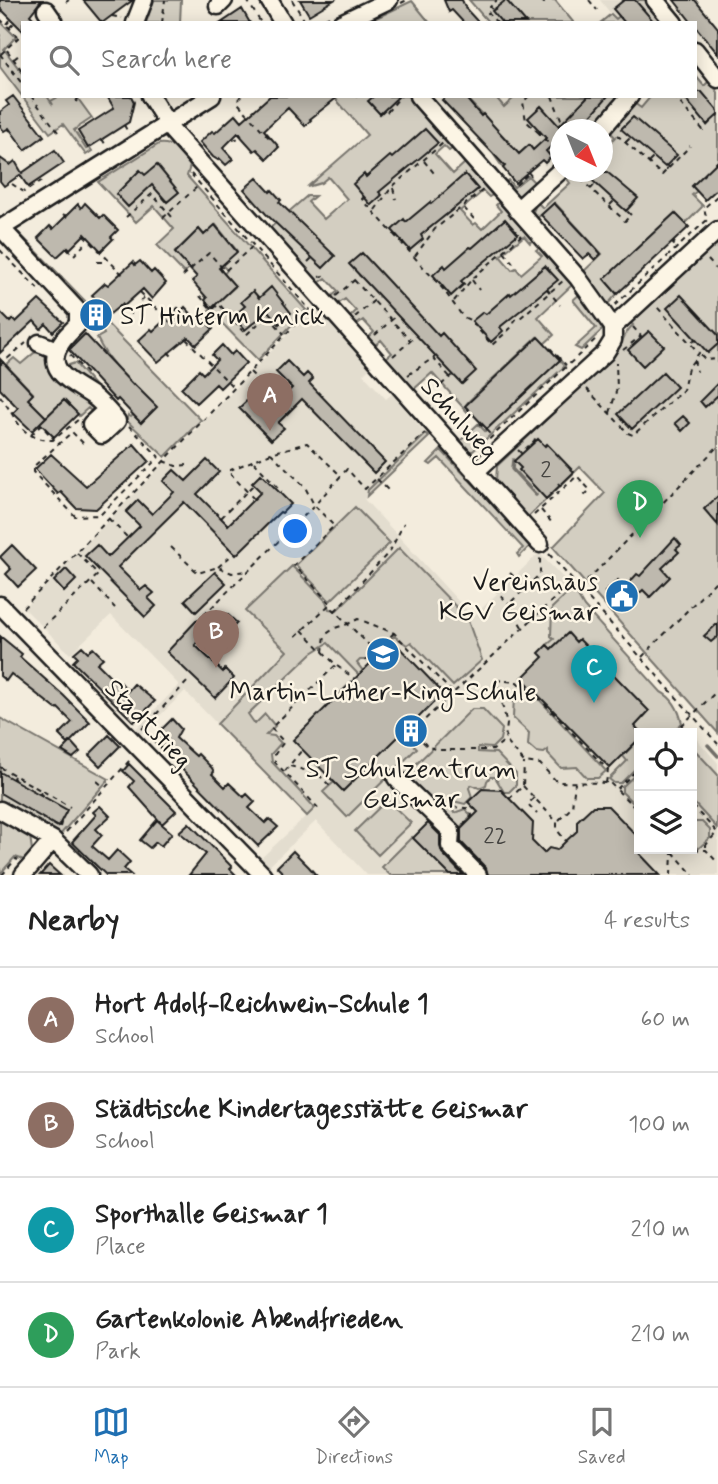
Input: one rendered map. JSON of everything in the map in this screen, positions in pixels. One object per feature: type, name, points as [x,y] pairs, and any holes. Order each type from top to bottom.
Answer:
[{"type":"street","points":[[131,21],[144,0]]},
{"type":"street","points":[[269,0],[282,21]]},
{"type":"street","points":[[348,21],[389,0]]},
{"type":"street","points":[[655,0],[672,21]]},
{"type":"street","points":[[697,53],[718,79]]},
{"type":"street","name":"Schulweg","points":[[151,98],[168,123],[315,304],[396,384],[540,544]]},
{"type":"street","points":[[106,417],[97,399],[60,374],[55,360],[57,350],[78,324],[78,311],[2,224],[209,98]]},
{"type":"street","points":[[420,98],[572,272],[603,310],[613,327],[610,346],[572,372],[471,467]]},
{"type":"street","points":[[611,119],[628,98]]},
{"type":"street","points":[[517,210],[557,182]]},
{"type":"street","points":[[613,327],[718,230]]},
{"type":"street","points":[[39,343],[57,350]]},
{"type":"street","name":"Stadtstieg","points":[[0,605],[263,875]]},
{"type":"street","points":[[396,778],[451,831],[450,846],[478,875]]},
{"type":"street","points":[[0,810],[53,840],[89,875]]},
{"type":"street","points":[[23,875],[53,840]]},
{"type":"path","points":[[162,21],[165,0]]},
{"type":"path","points":[[247,0],[260,21]]},
{"type":"path","points":[[292,0],[305,21]]},
{"type":"path","points":[[492,9],[490,6],[496,0]]},
{"type":"path","points":[[541,0],[544,3],[547,0]]},
{"type":"path","points":[[589,0],[597,10]]},
{"type":"path","points":[[495,21],[488,13],[498,7]]},
{"type":"path","points":[[111,16],[131,21]]},
{"type":"path","points":[[256,21],[257,16]]},
{"type":"path","points":[[0,19],[19,37],[0,54],[21,82]]},
{"type":"path","points":[[6,24],[11,19]]},
{"type":"path","points":[[9,28],[14,23]]},
{"type":"path","points":[[6,49],[21,70]]},
{"type":"path","points":[[13,59],[19,55]]},
{"type":"path","points":[[32,98],[58,132]]},
{"type":"path","points":[[76,102],[78,98]]},
{"type":"path","points":[[239,98],[238,103],[270,139]]},
{"type":"path","points":[[387,112],[399,98]]},
{"type":"path","points":[[527,98],[523,102],[524,117],[550,144]]},
{"type":"path","points":[[553,98],[561,119]]},
{"type":"path","points":[[676,98],[704,130],[712,120]]},
{"type":"path","points":[[688,103],[696,113],[691,117]]},
{"type":"path","points":[[124,125],[129,135]]},
{"type":"path","points":[[233,140],[242,136],[239,132]]},
{"type":"path","points":[[613,134],[662,175],[690,146]]},
{"type":"path","points":[[374,212],[392,187],[452,135]]},
{"type":"path","points":[[625,143],[630,138]]},
{"type":"path","points":[[102,139],[107,148]]},
{"type":"path","points":[[649,163],[654,157]]},
{"type":"path","points":[[667,170],[672,160]]},
{"type":"path","points":[[423,161],[434,173]]},
{"type":"path","points":[[13,618],[315,304],[253,246],[190,175],[199,162]]},
{"type":"path","points":[[510,177],[516,185],[529,173]]},
{"type":"path","points":[[12,184],[24,192],[45,179]]},
{"type":"path","points":[[392,180],[396,184]]},
{"type":"path","points":[[414,257],[435,229],[492,182]]},
{"type":"path","points":[[582,182],[625,221],[631,215],[627,211],[631,206]]},
{"type":"path","points":[[590,189],[595,184]]},
{"type":"path","points":[[163,218],[199,185]]},
{"type":"path","points":[[392,187],[396,199]]},
{"type":"path","points":[[715,193],[715,197]]},
{"type":"path","points":[[126,217],[152,194],[173,218]]},
{"type":"path","points":[[364,197],[362,199],[443,289],[463,317],[470,320],[492,345],[512,327],[514,318],[572,272]]},
{"type":"path","points":[[467,198],[470,202]]},
{"type":"path","points":[[609,206],[615,200]]},
{"type":"path","points":[[464,207],[474,219]]},
{"type":"path","points":[[455,209],[458,212]]},
{"type":"path","points":[[63,214],[69,219]]},
{"type":"path","points":[[432,225],[435,229]]},
{"type":"path","points":[[453,302],[495,256],[531,226]]},
{"type":"path","points":[[84,235],[124,276]]},
{"type":"path","points":[[67,248],[74,255],[89,240]]},
{"type":"path","points":[[676,242],[673,244],[677,248]]},
{"type":"path","points":[[183,276],[209,253],[225,271],[253,246]]},
{"type":"path","points":[[697,249],[718,271]]},
{"type":"path","points":[[503,251],[513,263]]},
{"type":"path","points":[[97,262],[107,258]]},
{"type":"path","points":[[650,265],[653,269]]},
{"type":"path","points":[[221,266],[219,268],[223,275]]},
{"type":"path","points":[[472,271],[476,275]]},
{"type":"path","points":[[339,293],[359,276]]},
{"type":"path","points":[[472,279],[479,290]]},
{"type":"path","points":[[354,280],[411,341]]},
{"type":"path","points":[[626,287],[630,291]]},
{"type":"path","points":[[548,291],[561,305]]},
{"type":"path","points":[[139,292],[170,322]]},
{"type":"path","points":[[200,296],[212,310],[219,304],[246,335],[268,316],[285,335]]},
{"type":"path","points":[[647,296],[706,360],[718,359]]},
{"type":"path","points":[[139,308],[141,306],[138,303],[145,297]]},
{"type":"path","points":[[357,314],[378,297]]},
{"type":"path","points":[[120,305],[132,315]]},
{"type":"path","points":[[377,333],[397,315]]},
{"type":"path","points":[[670,320],[673,317]]},
{"type":"path","points":[[471,467],[492,437],[572,372],[606,330],[613,327]]},
{"type":"path","points":[[393,356],[416,336]]},
{"type":"path","points":[[0,365],[31,339],[39,343]]},
{"type":"path","points":[[186,339],[234,387]]},
{"type":"path","points":[[691,343],[694,340],[696,342]]},
{"type":"path","points":[[186,348],[191,344]]},
{"type":"path","points":[[610,346],[615,353],[617,388],[610,414]]},
{"type":"path","points":[[550,348],[630,434],[636,433],[683,390],[688,368],[699,353]]},
{"type":"path","points":[[168,352],[174,359]]},
{"type":"path","points":[[396,384],[436,356]]},
{"type":"path","points":[[433,358],[450,377]]},
{"type":"path","points":[[694,360],[698,372]]},
{"type":"path","points":[[249,371],[279,401]]},
{"type":"path","points":[[441,385],[453,375]]},
{"type":"path","points":[[0,396],[15,422],[30,435],[44,440],[54,439],[86,412],[122,419],[163,461],[176,466],[187,465]]},
{"type":"path","points":[[479,423],[492,437]]},
{"type":"path","points":[[30,435],[41,425],[54,439]]},
{"type":"path","points":[[204,615],[314,506],[347,469],[365,489],[433,425]]},
{"type":"path","points":[[196,427],[200,430]]},
{"type":"path","points":[[83,443],[72,432],[33,467],[33,472],[75,516],[100,514],[159,457]]},
{"type":"path","points":[[254,499],[228,471],[271,453],[307,443],[340,476]]},
{"type":"path","points":[[579,588],[718,446]]},
{"type":"path","points":[[271,453],[305,487],[314,506],[334,526],[293,565],[375,651]]},
{"type":"path","points":[[253,461],[282,492]]},
{"type":"path","points":[[137,472],[140,476]]},
{"type":"path","points":[[554,524],[539,511],[577,475],[590,490],[584,496]]},
{"type":"path","points":[[376,478],[390,492]]},
{"type":"path","points":[[558,483],[563,489]]},
{"type":"path","points":[[221,518],[253,485]]},
{"type":"path","points":[[61,500],[65,496]]},
{"type":"path","points":[[108,497],[113,502]]},
{"type":"path","points":[[109,518],[128,538]]},
{"type":"path","points":[[335,611],[390,551],[404,523]]},
{"type":"path","points":[[540,544],[718,744]]},
{"type":"path","points":[[509,604],[540,574],[540,544]]},
{"type":"path","points":[[171,547],[198,573],[218,567],[232,555]]},
{"type":"path","points":[[43,627],[99,573],[76,552]]},
{"type":"path","points":[[218,567],[232,573],[247,571]]},
{"type":"path","points":[[510,573],[525,588]]},
{"type":"path","points":[[641,657],[718,579]]},
{"type":"path","points":[[418,726],[573,581]]},
{"type":"path","points":[[90,582],[115,608]]},
{"type":"path","points":[[494,588],[509,604],[522,628]]},
{"type":"path","points":[[296,636],[329,603]]},
{"type":"path","points":[[323,652],[326,635],[335,628],[358,619],[394,633],[452,692]]},
{"type":"path","points":[[303,630],[336,665],[355,679]]},
{"type":"path","points":[[370,664],[366,660],[394,633]]},
{"type":"path","points":[[320,810],[275,762],[275,754],[284,743],[271,728],[336,665]]},
{"type":"path","points":[[53,840],[61,838],[105,788],[135,744],[189,680]]},
{"type":"path","points":[[409,727],[428,747],[440,750],[494,750],[505,740],[507,724],[496,680],[517,682],[533,698],[536,695],[608,770],[608,783]]},
{"type":"path","points":[[679,728],[718,690]]},
{"type":"path","points":[[505,740],[524,762],[540,764],[557,782],[608,783],[615,780]]},
{"type":"path","points":[[285,771],[302,750]]},
{"type":"path","points":[[509,799],[523,786],[524,762]]},
{"type":"path","points":[[290,766],[318,774],[328,785],[333,780]]},
{"type":"path","points":[[0,767],[70,807]]},
{"type":"path","points":[[617,790],[634,773]]},
{"type":"path","points":[[15,776],[13,778],[17,782]]},
{"type":"path","points":[[97,781],[105,788]]},
{"type":"path","points":[[566,841],[556,830],[557,822],[572,807],[575,782]]},
{"type":"path","points":[[608,783],[634,807]]},
{"type":"path","points":[[523,786],[557,822]]},
{"type":"path","points":[[42,791],[40,794],[45,797]]},
{"type":"path","points":[[534,798],[528,804],[537,814]]},
{"type":"path","points":[[453,807],[475,809]]},
{"type":"path","points":[[451,831],[458,830],[472,816],[471,809]]},
{"type":"path","points":[[697,811],[716,832],[706,845],[706,850]]},
{"type":"path","points":[[697,850],[706,850],[718,863]]},
{"type":"path","points":[[671,875],[674,854]]},
{"type":"path","points":[[677,854],[693,875]]},
{"type":"shaded area","points":[[154,0],[181,0],[180,21],[147,21]]},
{"type":"shaded area","points":[[469,0],[555,0],[572,21],[487,21]]},
{"type":"shaded area","points":[[600,0],[639,0],[615,19]]},
{"type":"shaded area","points":[[639,0],[645,0],[661,21],[602,21],[611,14],[616,19]]},
{"type":"shaded area","points":[[412,1],[428,21],[372,21]]},
{"type":"shaded area","points":[[0,21],[16,37],[4,49],[21,71],[21,95],[0,67]]},
{"type":"shaded area","points":[[697,77],[704,86],[709,81],[718,92],[718,161],[692,186],[697,191],[692,195],[703,206],[685,224],[675,213],[604,279],[617,294],[608,304],[583,272],[602,254],[555,203],[536,219],[533,212],[537,202],[543,208],[569,182],[613,182],[613,127],[634,103],[641,108],[649,98],[697,98]]},
{"type":"shaded area","points":[[23,98],[48,98],[53,105],[51,101],[56,98],[77,98],[92,118],[74,130],[86,149],[90,148],[92,151],[86,155],[63,124],[50,133]]},
{"type":"shaded area","points":[[335,98],[410,98],[453,148],[449,151],[444,146],[435,154],[453,174],[466,162],[494,194],[489,197],[483,191],[460,211],[473,225],[476,223],[482,229],[501,211],[496,205],[500,201],[534,239],[530,243],[524,236],[500,256],[512,270],[516,268],[521,274],[542,256],[536,250],[540,247],[573,284],[538,317],[554,335],[544,344],[537,337],[468,402],[465,406],[472,413],[470,415],[432,373],[413,390],[386,358],[392,353],[381,340],[374,346],[368,338],[374,332],[363,320],[356,325],[350,317],[356,311],[345,299],[338,304],[331,297],[338,291],[326,278],[319,283],[270,228],[307,196],[315,196],[308,202],[324,219],[347,199],[328,177],[321,183],[307,187],[367,135]]},
{"type":"shaded area","points":[[466,98],[497,98],[504,107],[514,98],[618,98],[600,119],[550,119],[550,156],[544,150],[538,155],[529,145],[503,168],[494,155],[509,142]]},
{"type":"shaded area","points":[[159,144],[169,145],[180,153],[190,166],[187,176],[306,310],[258,360],[209,310],[235,287],[224,274],[227,270],[213,256],[225,262],[237,251],[216,225],[204,235],[199,229],[175,252],[194,263],[184,273],[157,245],[174,229],[154,206],[136,222],[98,182]]},
{"type":"shaded area","points":[[528,176],[536,184],[523,195],[515,196],[504,183],[508,180],[514,187]]},
{"type":"shaded area","points":[[19,233],[201,420],[165,457],[127,421],[128,415],[133,415],[141,423],[156,407],[109,358],[97,338],[104,334],[101,328],[17,234]]},
{"type":"shaded area","points":[[718,242],[718,733],[553,547],[605,493],[580,467],[528,517],[496,481],[497,466],[614,356],[633,325],[631,323]]},
{"type":"shaded area","points":[[581,293],[604,328],[581,350],[575,347],[596,328],[573,300]]},
{"type":"shaded area","points":[[314,307],[369,368],[363,374],[386,399],[392,394],[429,437],[364,499],[473,617],[539,553],[573,588],[584,607],[680,711],[682,723],[686,728],[634,728],[634,854],[697,854],[697,740],[718,763],[718,875],[367,875],[316,821],[266,869],[258,861],[306,816],[185,691],[138,737],[133,732],[179,685],[111,615],[70,654],[24,608]]},
{"type":"shaded area","points":[[47,349],[54,377],[96,408],[93,413],[88,408],[79,416],[64,400],[46,417],[28,399],[33,393],[6,365],[14,358],[21,364],[34,353]]},
{"type":"shaded area","points":[[560,360],[565,366],[473,451],[468,451],[460,441],[478,424],[485,431]]},
{"type":"shaded area","points":[[61,362],[66,366],[75,363],[100,392],[65,374]]},
{"type":"shaded area","points":[[426,434],[429,437],[367,496],[368,490]]},
{"type":"shaded area","points":[[441,450],[531,545],[519,557],[517,554],[523,548],[439,458],[431,465],[428,463]]},
{"type":"shaded area","points":[[355,507],[390,543],[330,601],[296,565]]},
{"type":"shaded area","points":[[399,548],[467,618],[482,660],[453,686],[411,642],[407,645],[394,636],[369,660],[360,660],[357,663],[363,671],[359,675],[328,643],[312,653],[248,714],[255,724],[265,714],[275,726],[266,735],[274,736],[281,743],[271,754],[272,762],[315,808],[307,816],[217,724],[287,651],[245,611],[292,566],[326,601],[329,609],[337,610]]},
{"type":"shaded area","points":[[573,588],[584,607],[675,705],[682,723],[677,728],[637,728],[635,726],[649,711],[579,640],[576,642],[568,634],[551,649],[547,645],[554,639],[551,636],[552,608]]},
{"type":"shaded area","points":[[519,690],[531,702],[537,697],[606,771],[598,778],[587,778],[577,767],[561,768],[548,754],[548,750],[544,753],[536,752],[528,745],[529,733],[513,718],[514,695]]},
{"type":"shaded area","points":[[472,709],[483,709],[502,729],[500,740],[492,748],[478,747],[478,752],[496,753],[516,774],[516,785],[509,792],[504,792],[495,777],[490,777],[486,785],[479,788],[472,785],[469,788],[472,797],[465,804],[453,801],[450,805],[454,813],[465,809],[470,814],[470,818],[458,829],[402,778]]},
{"type":"shaded area","points":[[0,718],[109,779],[60,835],[0,801]]},
{"type":"shaded area","points":[[402,733],[417,748],[347,817],[323,792],[334,782],[343,791]]},
{"type":"shaded area","points":[[634,744],[634,770],[621,783],[614,783],[609,779],[627,761],[623,756]]},
{"type":"shaded area","points":[[697,752],[718,775],[717,828],[697,806]]},
{"type":"shaded area","points":[[634,776],[634,804],[622,792],[622,787]]},
{"type":"shaded area","points":[[387,800],[411,823],[378,855],[355,831]]},
{"type":"shaded area","points":[[0,820],[30,836],[32,850],[24,860],[15,857],[0,874]]},
{"type":"shaded area","points":[[697,822],[702,822],[710,830],[710,838],[699,848]]},
{"type":"shaded area","points":[[412,837],[450,875],[390,875],[382,867]]},
{"type":"building","points":[[0,0],[44,0],[30,15],[33,18],[31,21],[21,21],[21,29],[0,8]]},
{"type":"building","points":[[83,0],[133,0],[105,21],[100,21]]},
{"type":"building","points":[[300,0],[334,0],[309,15]]},
{"type":"building","points":[[444,0],[462,0],[477,21],[462,21],[452,10],[449,12]]},
{"type":"building","points":[[506,0],[524,21],[500,21],[492,11]]},
{"type":"building","points":[[624,0],[635,0],[653,21],[623,21],[613,9]]},
{"type":"building","points":[[674,0],[695,0],[718,28],[718,54],[697,28],[697,21],[690,21]]},
{"type":"building","points":[[242,9],[249,21],[224,21]]},
{"type":"building","points":[[702,92],[718,111],[718,115],[707,125],[685,98],[697,98],[697,93]]},
{"type":"building","points":[[13,96],[44,136],[25,150],[9,128],[4,131],[0,126],[0,112],[9,105],[6,101]]},
{"type":"building","points":[[108,98],[132,98],[134,102],[129,122],[88,148],[78,131],[114,108]]},
{"type":"building","points":[[268,98],[336,98],[305,126],[288,108],[264,130],[279,147],[267,159],[257,149],[254,151],[238,133],[223,148],[233,159],[226,165],[219,158],[218,160],[213,157],[200,142],[212,131],[215,133],[236,114],[242,121]]},
{"type":"building","points":[[372,98],[397,98],[380,114],[368,101]]},
{"type":"building","points":[[444,98],[466,98],[519,154],[529,145],[533,150],[546,138],[528,118],[541,106],[553,119],[550,119],[550,147],[546,151],[550,158],[545,163],[542,160],[515,183],[503,168],[505,166],[442,100]]},
{"type":"building","points":[[586,98],[606,98],[588,119],[566,119]]},
{"type":"building","points":[[633,117],[677,155],[665,167],[621,129]]},
{"type":"building","points":[[425,129],[438,143],[379,192],[382,195],[371,205],[353,184],[364,174],[366,177],[390,156],[392,158]]},
{"type":"building","points":[[55,150],[64,163],[28,187],[20,175],[4,186],[0,181],[0,158],[10,165],[15,161],[22,173]]},
{"type":"building","points":[[718,161],[718,188],[705,200],[692,186]]},
{"type":"building","points":[[157,165],[179,192],[167,202],[152,185],[128,207],[116,194],[140,170],[145,175]]},
{"type":"building","points":[[465,174],[478,189],[421,235],[423,239],[410,250],[392,230],[404,219],[406,222],[430,202],[431,204]]},
{"type":"building","points":[[613,177],[638,198],[626,211],[594,182],[613,182]]},
{"type":"building","points":[[257,178],[270,192],[272,190],[281,200],[279,202],[335,256],[323,268],[266,214],[244,189]]},
{"type":"building","points":[[85,203],[100,218],[103,215],[118,230],[101,251],[85,234],[57,257],[38,238],[50,226],[53,229],[78,204],[81,208]]},
{"type":"building","points":[[554,203],[601,254],[595,260],[589,254],[583,259],[541,215]]},
{"type":"building","points":[[675,213],[689,227],[617,294],[604,279]]},
{"type":"building","points":[[505,219],[518,234],[461,281],[464,284],[451,296],[433,275],[472,248]]},
{"type":"building","points":[[215,225],[237,252],[219,268],[235,286],[212,308],[192,281],[197,277],[175,253],[199,229],[204,235]]},
{"type":"building","points":[[362,253],[439,336],[442,333],[476,371],[462,384],[349,264]]},
{"type":"building","points":[[140,261],[151,273],[154,270],[166,283],[152,299],[143,289],[110,314],[92,295],[105,283],[108,285],[133,262],[135,265]]},
{"type":"building","points":[[545,266],[558,280],[500,327],[503,331],[491,342],[472,321],[483,312],[486,314]]},
{"type":"building","points":[[271,287],[291,313],[279,324],[268,311],[245,330],[233,317],[245,306],[241,302],[253,291],[259,298]]},
{"type":"building","points":[[681,295],[718,335],[718,344],[708,353],[667,308]]},
{"type":"building","points":[[39,300],[63,322],[53,332],[46,324],[41,329],[34,321],[0,353],[0,312],[10,322],[13,319],[16,322]]},
{"type":"building","points":[[185,307],[196,319],[200,316],[213,329],[196,345],[188,337],[158,362],[138,341],[178,308],[181,311]]},
{"type":"building","points":[[649,331],[664,346],[643,366],[628,350]]},
{"type":"building","points":[[85,334],[157,407],[141,423],[118,399],[116,401],[69,350]]},
{"type":"building","points":[[538,337],[560,360],[487,429],[465,406]]},
{"type":"building","points":[[222,345],[231,355],[235,351],[246,363],[220,388],[216,384],[196,403],[181,388],[199,370],[203,374],[217,360],[212,355]]},
{"type":"building","points":[[0,359],[33,394],[28,399],[46,417],[32,431],[13,413],[18,408],[0,389]]},
{"type":"building","points":[[287,361],[303,377],[307,373],[313,379],[309,383],[385,462],[374,473],[302,399],[278,423],[284,428],[271,440],[239,408],[252,396],[267,412],[292,388],[276,372]]},
{"type":"building","points":[[663,372],[677,387],[632,429],[618,414]]},
{"type":"building","points":[[718,383],[718,395],[705,407],[700,401]]},
{"type":"building","points":[[64,400],[78,414],[54,437],[40,423]]},
{"type":"building","points":[[683,416],[690,423],[682,431],[675,423]]},
{"type":"building","points":[[538,439],[545,446],[547,444],[574,472],[546,499],[514,461]]},
{"type":"building","points":[[134,444],[149,461],[96,509],[76,508],[61,492],[58,494],[35,469],[51,454],[86,486]]},
{"type":"building","points":[[207,460],[219,472],[197,494],[228,525],[261,492],[252,483],[261,474],[291,504],[236,555],[184,502],[118,567],[141,590],[146,586],[154,593],[148,598],[156,606],[145,617],[85,556],[97,545],[108,557],[140,526],[126,512],[138,500],[152,514],[174,492],[163,481],[174,470],[186,481]]},
{"type":"building","points":[[718,496],[718,525],[704,509]]},
{"type":"building","points":[[675,538],[681,545],[676,549],[679,552],[662,568],[670,577],[650,597],[643,590],[621,610],[605,592],[618,580],[622,585],[625,582],[628,584],[637,574],[640,576]]},
{"type":"building","points":[[12,545],[36,570],[18,587],[6,574],[11,569],[0,557]]},
{"type":"building","points":[[66,569],[76,580],[64,592],[54,581]]},
{"type":"building","points":[[215,572],[226,583],[196,612],[185,600]]},
{"type":"building","points":[[227,614],[237,623],[226,634],[216,625]]},
{"type":"building","points":[[197,620],[208,630],[195,645],[223,672],[225,669],[234,678],[215,698],[167,652]]},
{"type":"building","points":[[718,623],[718,636],[711,642],[704,636]]},
{"type":"building","points":[[568,633],[576,642],[579,639],[649,711],[634,728],[634,744],[610,768],[536,693],[534,695],[526,688],[529,685],[522,678],[543,657],[539,653],[547,645],[551,649]]},
{"type":"building","points":[[0,636],[22,654],[20,657],[90,722],[68,744],[59,735],[72,722],[58,708],[11,674],[6,681],[0,676]]},
{"type":"building","points":[[393,641],[443,693],[413,723],[419,729],[409,739],[402,733],[343,791],[293,740]]},
{"type":"building","points":[[82,646],[88,652],[93,648],[103,658],[97,663],[119,685],[121,683],[128,691],[134,684],[155,701],[134,722],[73,662],[78,657],[74,653]]},
{"type":"building","points":[[172,719],[181,729],[176,738],[212,768],[212,774],[225,787],[229,783],[244,797],[247,794],[255,802],[249,808],[265,823],[269,819],[278,827],[258,846],[152,739]]},
{"type":"building","points":[[109,735],[120,746],[100,766],[89,755]]},
{"type":"building","points":[[71,742],[80,752],[73,758],[62,751]]},
{"type":"building","points":[[129,764],[176,811],[162,824],[129,787],[134,781],[123,771]]},
{"type":"building","points":[[0,772],[67,810],[58,827],[0,793]]},
{"type":"building","points":[[482,789],[501,790],[533,823],[532,841],[544,853],[549,848],[557,850],[577,831],[577,821],[593,806],[608,806],[634,833],[634,854],[640,854],[660,875],[488,875],[486,868],[461,842],[461,829],[478,812],[468,802]]},
{"type":"building","points":[[100,806],[110,816],[96,829],[102,835],[92,846],[108,860],[117,850],[130,862],[124,869],[131,875],[106,875],[72,842],[96,815],[93,812]]},
{"type":"building","points":[[157,820],[172,833],[161,846],[156,842],[150,848],[140,840]]},
{"type":"building","points":[[189,823],[232,867],[230,869],[236,875],[189,875],[206,854],[179,832]]},
{"type":"building","points":[[428,823],[440,835],[442,853],[463,875],[450,875],[413,838]]},
{"type":"building","points":[[293,851],[316,875],[285,875],[277,867]]},
{"type":"building","points":[[49,865],[60,875],[40,875]]},
{"type":"waterway","points":[[513,460],[512,469],[536,495]]},
{"type":"waterway","points":[[708,745],[718,756]]},
{"type":"place","name":"ST Hinterm Knick","points":[[96,315]]},
{"type":"place","name":"Hort Adolf-Reichwein-Schule 1","points":[[270,431]]},
{"type":"place","name":"Gartenkolonie Abendfrieden","points":[[640,538]]},
{"type":"place","name":"Vereinshaus KGV Geismar","points":[[622,596]]},
{"type":"place","name":"Martin-Luther-King-Schule","points":[[383,654]]},
{"type":"place","name":"Städtische Kindertagesstätte Geismar","points":[[216,668]]},
{"type":"place","name":"Sporthalle Geismar 1","points":[[594,703]]},
{"type":"place","name":"ST Schulzentrum Geismar","points":[[411,731]]}]
